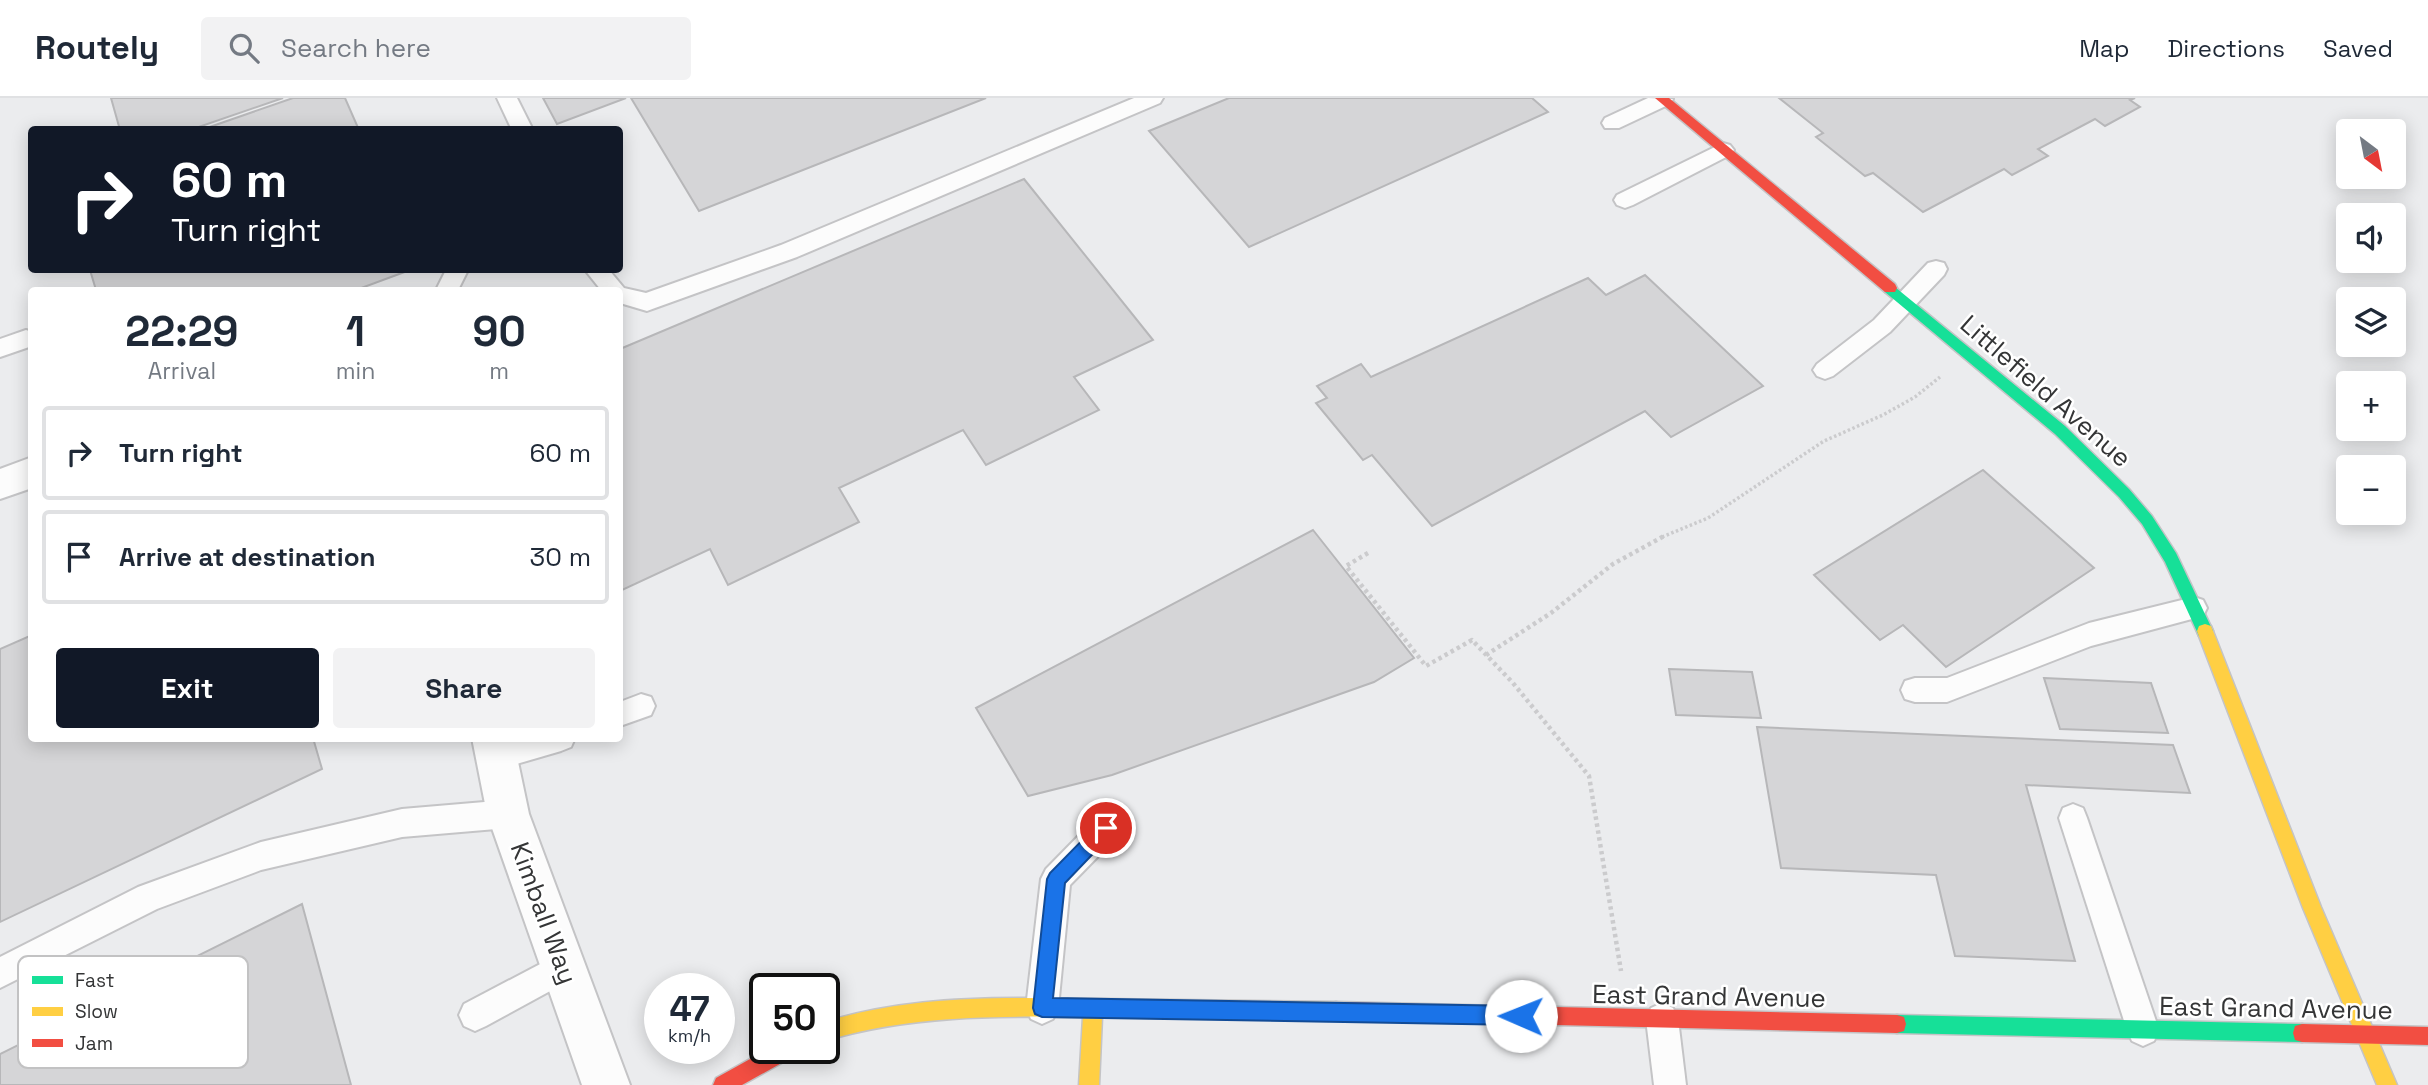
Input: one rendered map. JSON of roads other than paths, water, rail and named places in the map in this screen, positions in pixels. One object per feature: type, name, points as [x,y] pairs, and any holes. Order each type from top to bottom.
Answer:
[{"type":"main road","name":"Littlefield Avenue","points":[[1662,99],[2095,461],[2129,498],[2157,535],[2194,608],[2386,1085]]},
{"type":"main road","name":"East Grand Avenue","points":[[840,1026],[908,1010],[1093,1008],[2428,1036]]},
{"type":"main road","points":[[1089,1085],[1093,1008]]},
{"type":"main road","points":[[723,1085],[760,1064]]},
{"type":"street","points":[[0,484],[28,474]]},
{"type":"street","name":"Kimball Way","points":[[494,748],[508,814],[606,1085]]},
{"type":"lane","points":[[507,98],[521,126]]},
{"type":"lane","points":[[623,296],[647,302],[789,251],[1153,98]]},
{"type":"lane","points":[[1612,123],[1662,99]]},
{"type":"lane","points":[[1625,200],[1723,150]]},
{"type":"lane","points":[[1825,370],[1882,326],[1936,269]]},
{"type":"lane","points":[[599,273],[611,287]]},
{"type":"lane","points":[[0,348],[26,339]]},
{"type":"lane","points":[[1914,690],[1947,690],[2089,635],[2194,608]]},
{"type":"lane","points":[[494,748],[534,742]]},
{"type":"lane","points":[[33,956],[149,897],[261,856],[402,823],[508,814]]},
{"type":"lane","points":[[2073,818],[2143,1030]]},
{"type":"lane","points":[[1042,1008],[1056,879],[1106,828]]},
{"type":"lane","points":[[0,973],[18,964]]},
{"type":"lane","points":[[475,1015],[564,967]]},
{"type":"lane","points":[[1662,1019],[1670,1085]]}]
